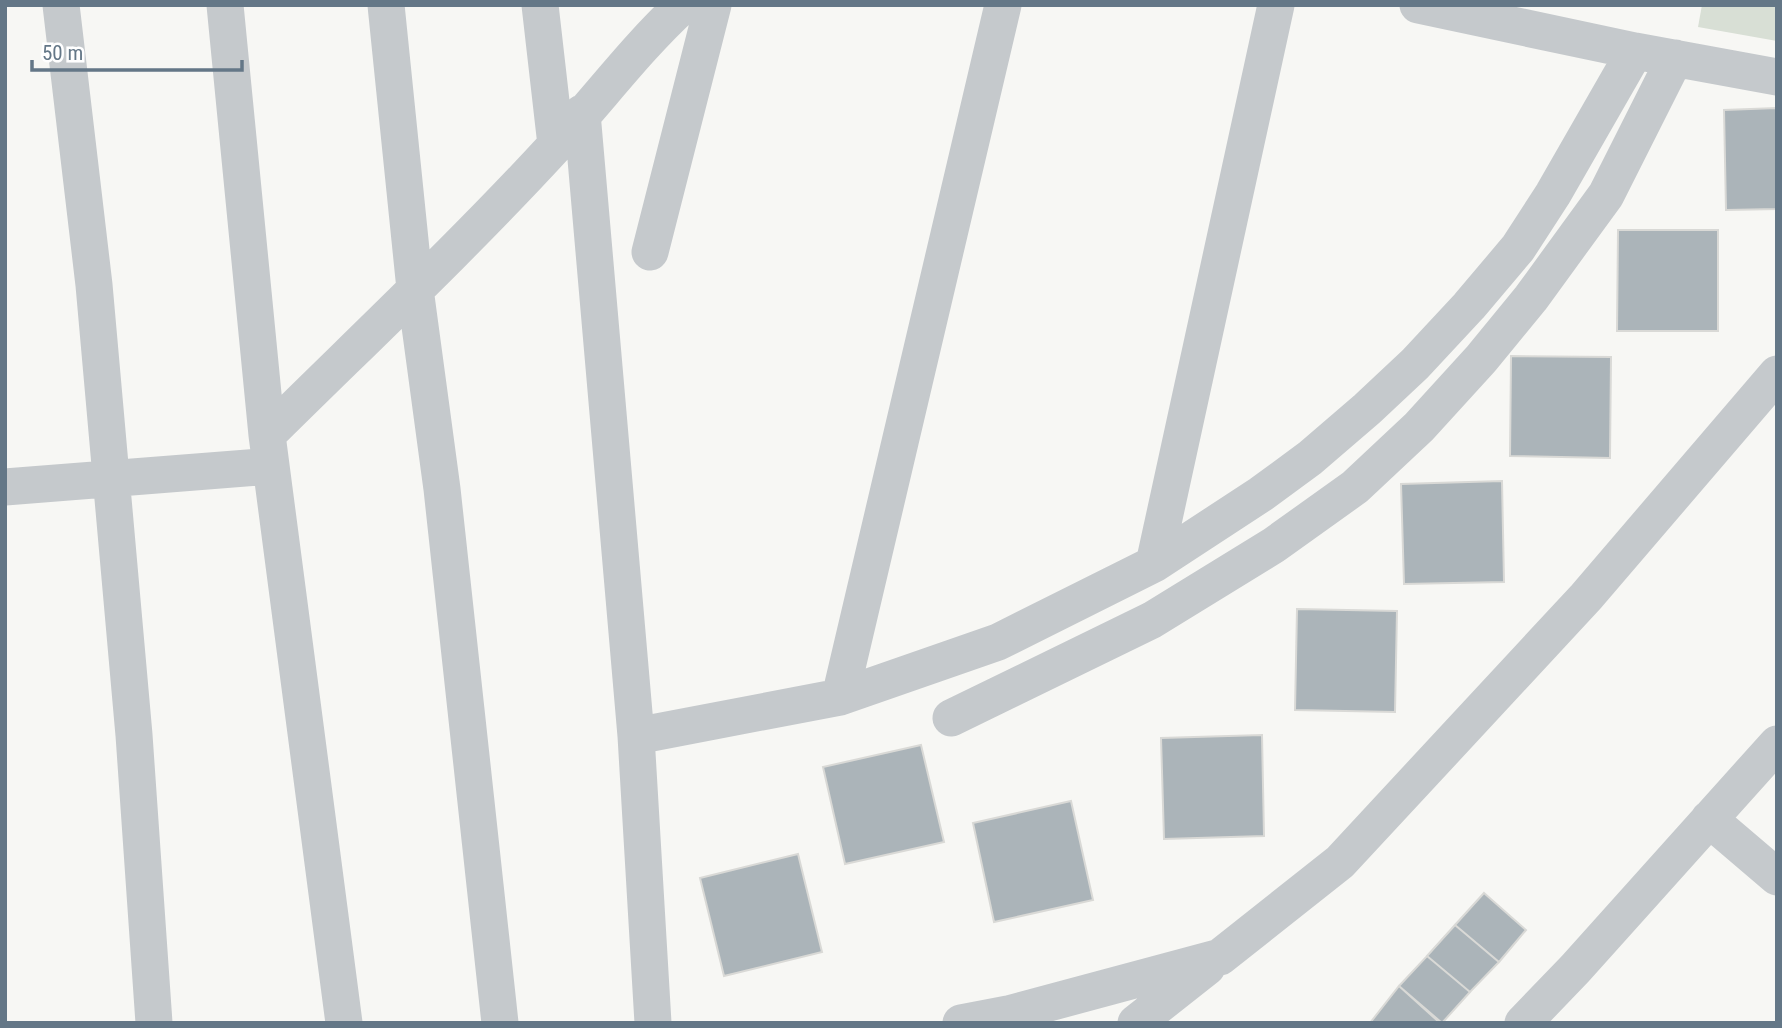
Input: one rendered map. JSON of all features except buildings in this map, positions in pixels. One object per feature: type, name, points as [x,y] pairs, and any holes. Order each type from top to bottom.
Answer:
[{"type":"street","points":[[61,5],[94,285],[134,736],[154,1023]]},
{"type":"street","points":[[225,5],[269,451],[344,1023]]},
{"type":"street","points":[[386,5],[415,289],[442,489],[500,1023]]},
{"type":"street","points":[[540,5],[555,145]]},
{"type":"street","points":[[5,487],[111,478],[269,451],[415,289],[555,145],[683,5]]},
{"type":"street","points":[[650,252],[713,5]]},
{"type":"street","points":[[840,697],[1003,5]]},
{"type":"street","points":[[1154,564],[1276,5]]},
{"type":"street","points":[[1418,5],[1635,51],[1777,77]]},
{"type":"street","points":[[636,736],[840,697],[998,642],[1154,564],[1310,458],[1415,364],[1518,248],[1553,194],[1635,51]]},
{"type":"street","points":[[951,718],[1152,620],[1274,545],[1355,487],[1419,427],[1481,359],[1531,298],[1606,195],[1675,58]]},
{"type":"street","points":[[582,113],[636,736],[653,1023]]},
{"type":"street","points":[[1136,1023],[1340,862],[1586,597],[1777,374]]},
{"type":"street","points":[[1523,1023],[1777,744]]},
{"type":"street","points":[[1709,819],[1777,877]]},
{"type":"street","points":[[961,1023],[1008,1014],[1220,957]]},
{"type":"shaded area","points":[[1702,5],[1777,5],[1777,41],[1698,27]]}]
